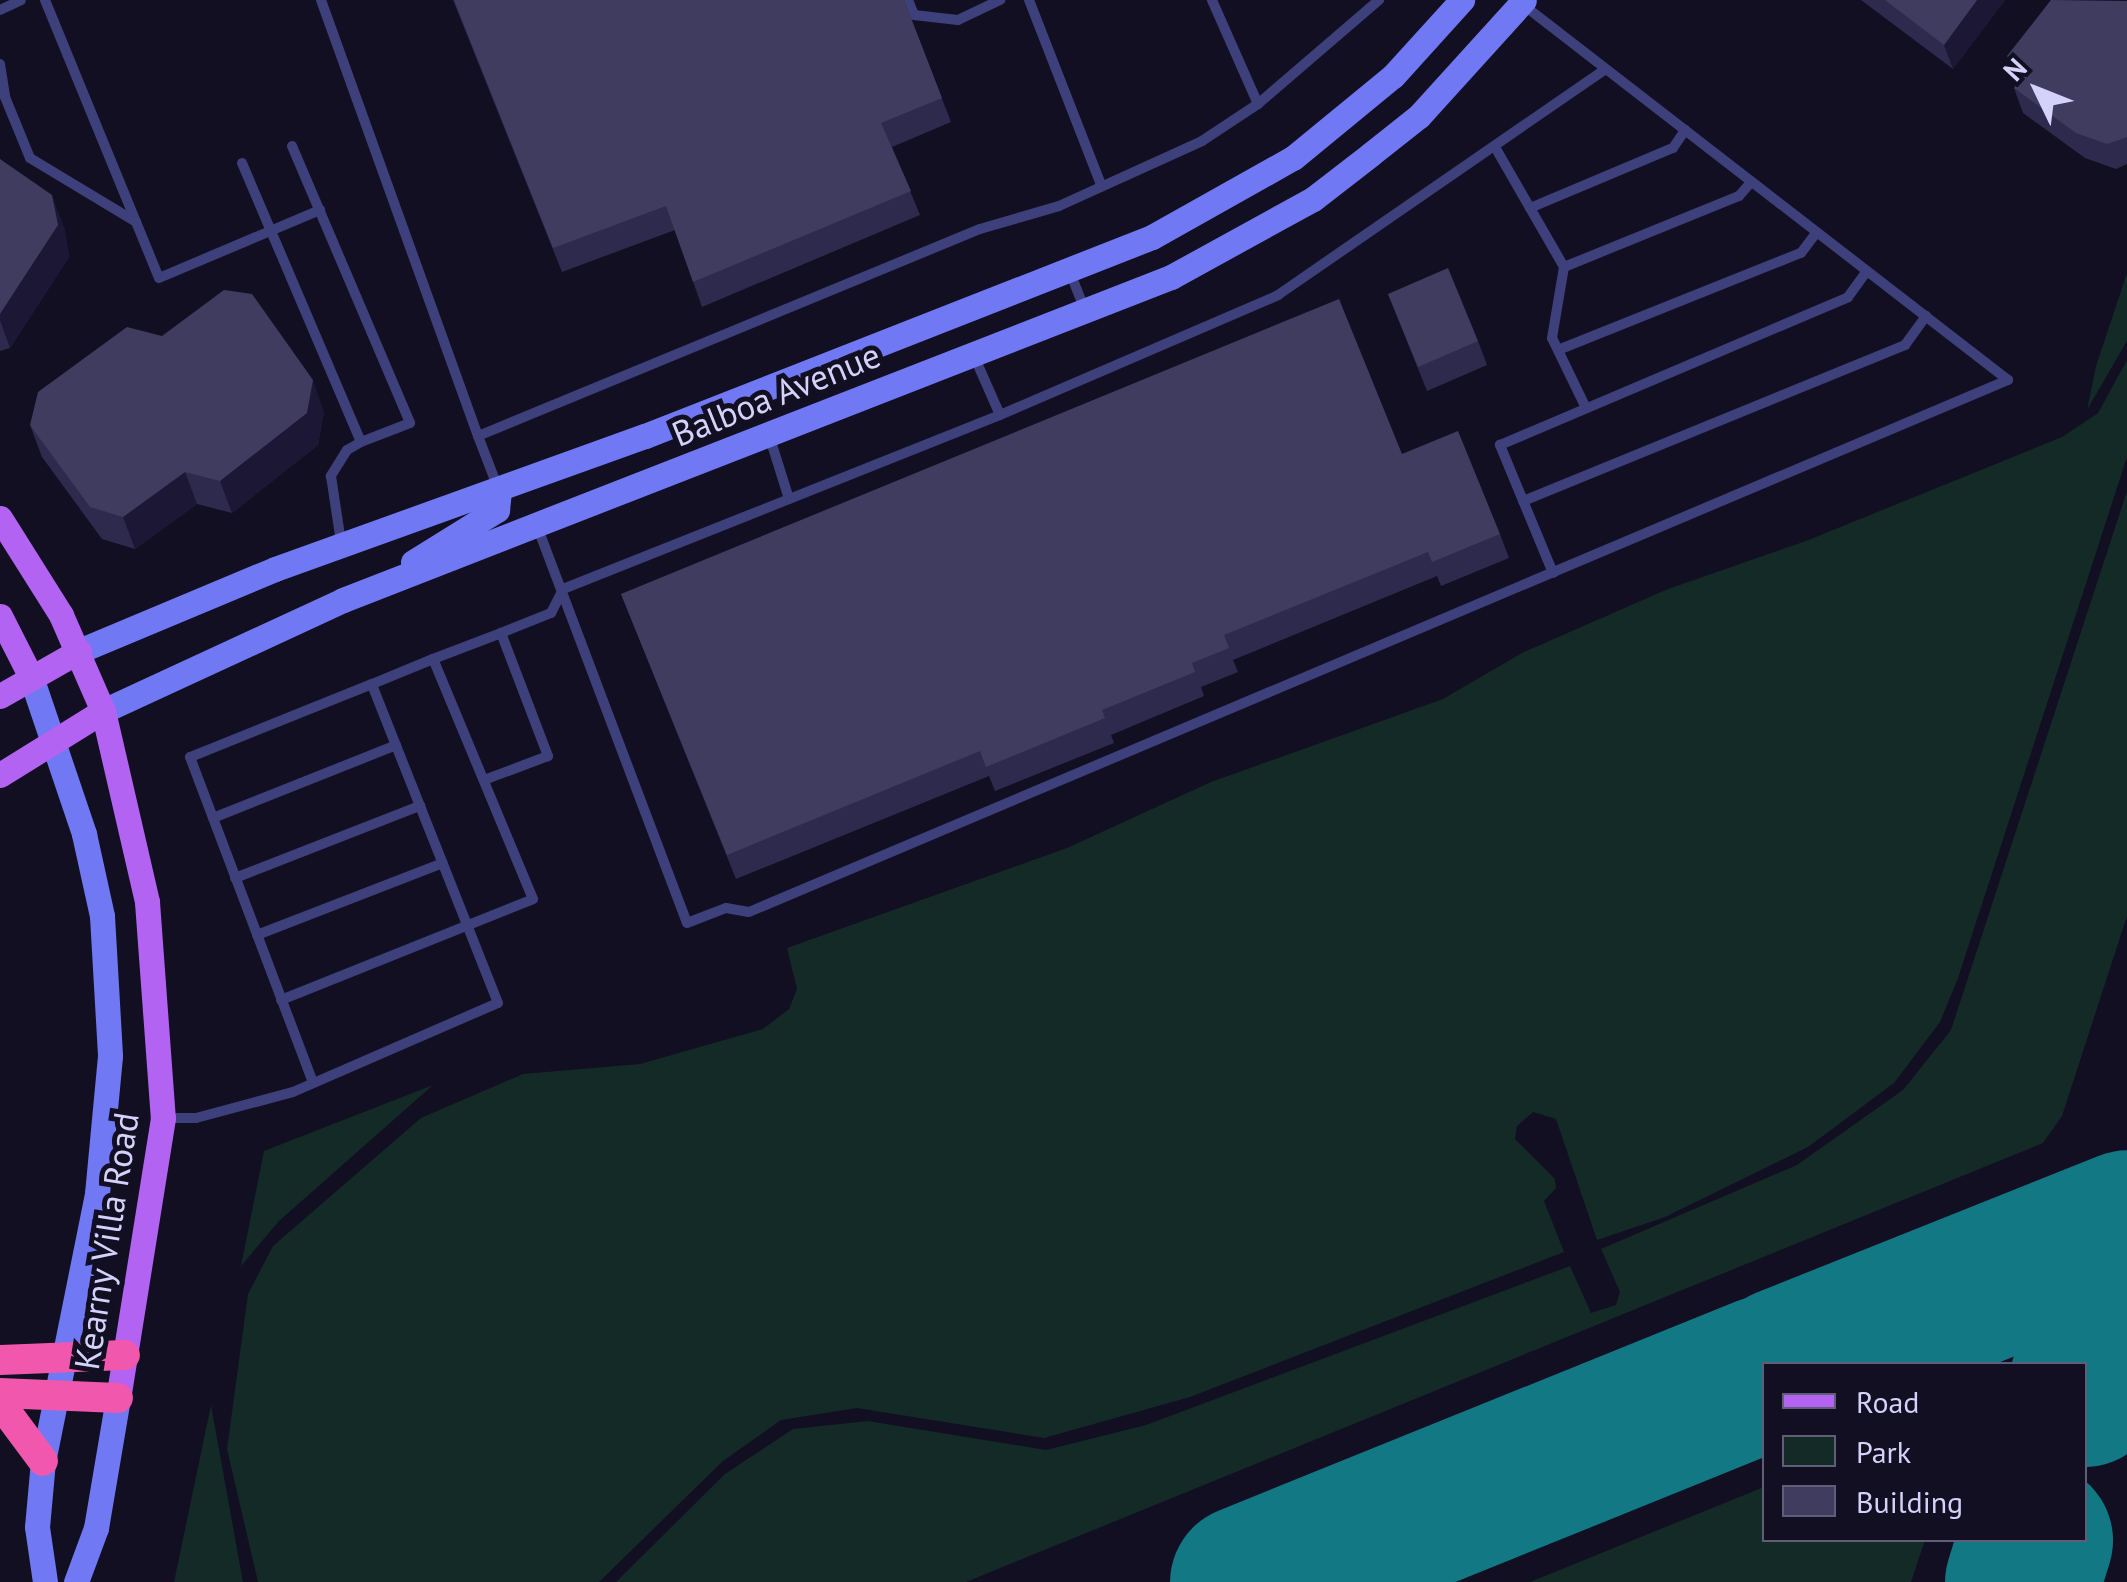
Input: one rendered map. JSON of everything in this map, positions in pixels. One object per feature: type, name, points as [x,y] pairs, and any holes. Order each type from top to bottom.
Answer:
[{"type":"highway","points":[[0,1360],[125,1355]]},
{"type":"highway","points":[[0,1393],[55,1391],[118,1398]]},
{"type":"highway","points":[[0,1403],[43,1461]]},
{"type":"main road","name":"Balboa Avenue","points":[[0,696],[79,652],[341,543],[499,491],[1152,237],[1293,158],[1393,76],[1462,0]]},
{"type":"main road","name":"Balboa Avenue","points":[[0,774],[103,711],[244,640],[1172,277],[1312,198],[1418,116],[1523,2]]},
{"type":"main road","points":[[377,586],[496,511],[499,491]]},
{"type":"main road","name":"Kearny Villa Road","points":[[0,518],[79,652],[103,711],[147,902],[163,1118],[96,1528],[76,1582]]},
{"type":"main road","name":"Kearny Villa Road","points":[[0,616],[31,677],[54,739],[102,916],[110,1056],[96,1194],[43,1461],[37,1527],[45,1582]]},
{"type":"lane","points":[[0,10],[21,0]]},
{"type":"lane","points":[[45,0],[159,278],[320,210]]},
{"type":"lane","points":[[320,0],[499,491]]},
{"type":"lane","points":[[908,0],[914,14],[958,20],[1000,0]]},
{"type":"lane","points":[[1028,0],[1101,185]]},
{"type":"lane","points":[[1212,0],[1258,104]]},
{"type":"lane","points":[[478,436],[1202,141],[1258,104],[1378,0]]},
{"type":"lane","points":[[537,526],[686,923],[726,908],[750,912],[2008,380],[1523,2]]},
{"type":"lane","points":[[0,64],[5,98],[30,158],[136,222]]},
{"type":"lane","points":[[313,1084],[190,757],[551,613],[562,589],[1000,415],[1278,295],[1605,68]]},
{"type":"lane","points":[[1530,208],[1673,148],[1685,130]]},
{"type":"lane","points":[[292,146],[410,424],[361,442],[337,462],[332,476],[341,543]]},
{"type":"lane","points":[[1494,147],[1564,268],[1552,338],[1586,408]]},
{"type":"lane","points":[[242,164],[361,442]]},
{"type":"lane","points":[[1564,268],[1740,196],[1752,182]]},
{"type":"lane","points":[[1558,350],[1801,252],[1817,232]]},
{"type":"lane","points":[[1069,269],[1085,310]]},
{"type":"lane","points":[[1553,573],[1500,445],[1848,297],[1867,271]]},
{"type":"lane","points":[[1524,502],[1905,345],[1926,316]]},
{"type":"lane","points":[[973,353],[1000,415]]},
{"type":"lane","points":[[769,435],[789,498]]},
{"type":"lane","points":[[484,780],[548,756],[500,633]]},
{"type":"lane","points":[[282,1000],[533,898],[433,659]]},
{"type":"lane","points":[[163,1118],[196,1118],[313,1084],[498,1003],[372,684]]},
{"type":"lane","points":[[213,818],[396,745]]},
{"type":"lane","points":[[235,878],[420,806]]},
{"type":"lane","points":[[257,935],[443,864]]},
{"type":"green space","points":[[2127,273],[2127,341],[2087,410],[2096,366]]},
{"type":"green space","points":[[2127,360],[2127,457],[1958,978],[1940,1022],[1894,1083],[1808,1147],[1665,1217],[1597,1240],[1556,1119],[1533,1112],[1517,1126],[1515,1139],[1555,1179],[1556,1188],[1544,1201],[1564,1252],[1190,1397],[1044,1438],[857,1408],[781,1420],[723,1461],[599,1582],[258,1582],[227,1449],[248,1294],[273,1246],[421,1118],[523,1074],[640,1064],[763,1029],[789,1009],[797,989],[787,948],[1067,848],[1211,782],[1443,699],[1522,653],[1668,589],[1806,541],[2062,437],[2098,413]]},
{"type":"green space","points":[[2127,491],[2127,916],[2062,1116],[2043,1143],[966,1582],[616,1582],[725,1474],[793,1429],[868,1421],[1046,1450],[1146,1425],[1570,1266],[1591,1313],[1616,1305],[1620,1292],[1601,1249],[1797,1165],[1903,1090],[1951,1030]]},
{"type":"green space","points":[[433,1085],[279,1221],[241,1266],[264,1151]]},
{"type":"green space","points":[[211,1405],[243,1582],[174,1582]]},
{"type":"green space","points":[[1762,1488],[1762,1542],[1924,1542],[1911,1582],[1530,1582]]},
{"type":"building","points":[[454,0],[904,0],[942,98],[881,123],[911,191],[693,282],[666,206],[553,248]]},
{"type":"building","points":[[1885,0],[1977,0],[1944,45]]},
{"type":"building","points":[[2051,0],[2127,1],[2127,137],[2107,144],[2076,133],[2014,88],[2027,71],[2007,56]]},
{"type":"building","points":[[0,159],[52,195],[58,225],[0,314]]},
{"type":"building","points":[[1448,268],[1478,341],[1418,367],[1388,294]]},
{"type":"building","points":[[224,290],[252,294],[313,380],[307,413],[220,481],[185,472],[123,517],[90,507],[30,425],[38,392],[127,327],[162,336]]},
{"type":"building","points":[[1339,299],[1402,454],[1458,431],[1500,534],[1432,562],[1428,552],[1224,635],[1229,648],[1192,663],[1195,672],[1102,710],[1105,718],[986,767],[980,751],[727,855],[621,594]]},
{"type":"taxiway","points":[[2026,1267],[2077,1252],[2127,1251]]},
{"type":"taxiway","points":[[2095,1357],[2127,1319]]},
{"type":"runway","points":[[1790,1362],[2127,1227]]},
{"type":"runway","points":[[2087,1380],[2127,1259]]},
{"type":"runway","points":[[1247,1582],[1762,1374]]},
{"type":"runway","points":[[2022,1582],[2034,1542]]}]
